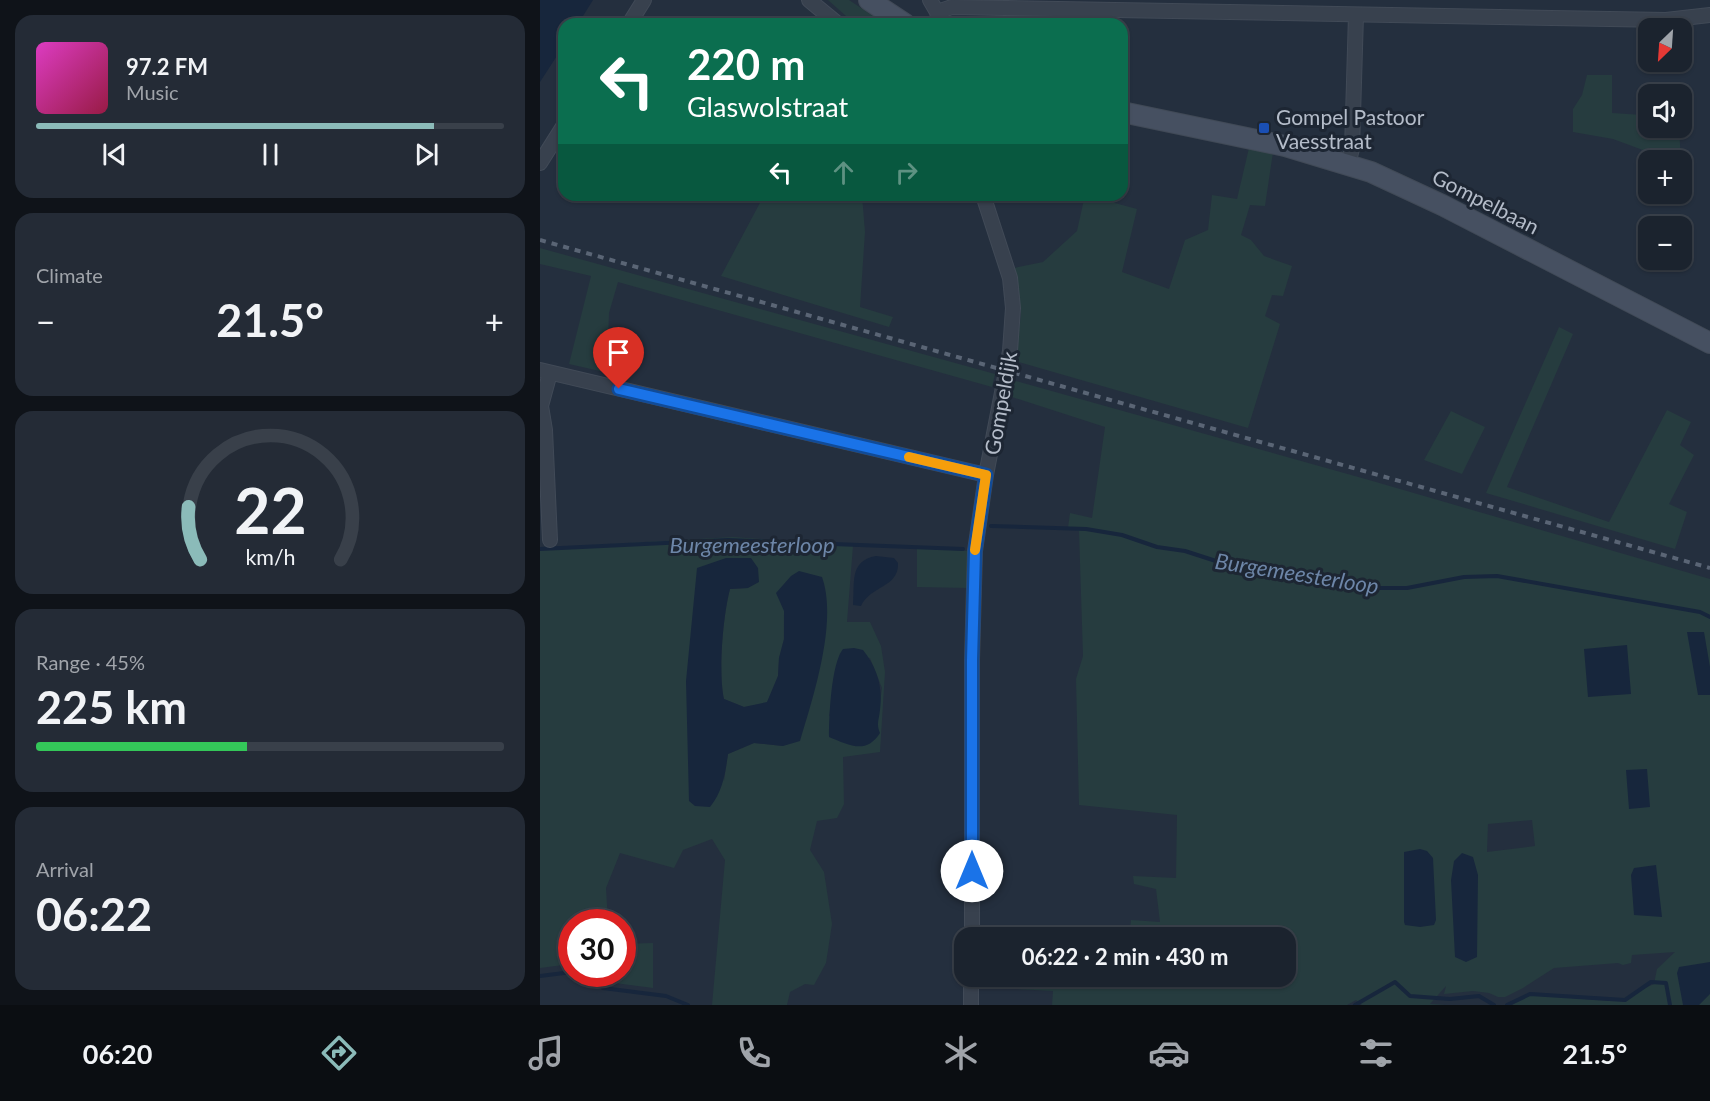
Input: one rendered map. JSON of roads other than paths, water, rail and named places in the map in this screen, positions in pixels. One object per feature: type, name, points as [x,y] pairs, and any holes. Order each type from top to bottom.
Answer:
[{"type":"street","points":[[632,18],[644,0]]},
{"type":"street","points":[[809,0],[831,18]]},
{"type":"street","points":[[869,0],[896,18]]},
{"type":"street","points":[[935,12],[960,7],[1308,7],[1356,15],[1666,20],[1710,15]]},
{"type":"street","points":[[1348,164],[1352,149],[1356,15]]},
{"type":"street","name":"Gompelbaan","points":[[1128,113],[1285,146],[1371,172],[1433,201],[1710,343]]},
{"type":"street","points":[[540,163],[558,134]]},
{"type":"street","name":"Gompeldijk","points":[[972,927],[972,660],[975,560],[986,475],[1010,351],[1013,308],[1010,278],[985,201]]},
{"type":"street","points":[[550,540],[545,430],[541,406],[545,371],[986,475]]},
{"type":"street","points":[[971,987],[971,1005]]},
{"type":"water","points":[[540,0],[593,0],[582,18],[558,18],[558,54],[540,82]]},
{"type":"water","points":[[876,556],[894,558],[898,563],[897,571],[889,582],[871,594],[861,606],[853,605],[857,568],[867,559]]},
{"type":"water","points":[[726,558],[751,558],[758,568],[759,582],[748,588],[730,589],[722,644],[721,674],[724,699],[744,707],[767,702],[778,676],[779,658],[784,639],[784,611],[776,593],[791,576],[799,571],[822,577],[827,615],[825,637],[817,682],[800,741],[783,746],[754,743],[728,754],[718,795],[710,807],[695,806],[689,801],[686,681],[697,568]]},
{"type":"water","points":[[1687,632],[1704,632],[1710,667],[1710,695],[1698,695]]},
{"type":"water","points":[[1627,645],[1631,694],[1588,697],[1584,649]]},
{"type":"water","points":[[843,649],[863,650],[872,664],[881,693],[878,724],[880,733],[875,740],[863,746],[850,745],[829,737],[836,666]]},
{"type":"water","points":[[1647,769],[1650,807],[1629,809],[1626,770]]},
{"type":"water","points":[[1420,849],[1427,851],[1433,858],[1436,920],[1434,925],[1420,927],[1405,925],[1404,922],[1404,852]]},
{"type":"water","points":[[1462,853],[1473,857],[1478,875],[1477,957],[1466,962],[1455,957],[1451,880],[1454,861]]},
{"type":"water","points":[[1656,865],[1662,917],[1634,915],[1631,875],[1634,868]]},
{"type":"water","points":[[1710,962],[1710,994],[1699,1005],[1683,1005],[1677,973],[1679,967]]},
{"type":"waterway","name":"Burgemeesterloop","points":[[991,526],[1086,529],[1122,535],[1157,547],[1185,551],[1219,562],[1380,588],[1407,588],[1464,577],[1497,576],[1700,612],[1710,617]]},
{"type":"waterway","name":"Burgemeesterloop","points":[[540,549],[728,540],[963,549]]},
{"type":"waterway","points":[[540,976],[558,974]]},
{"type":"waterway","points":[[1355,1005],[1395,982],[1410,996],[1450,999],[1479,996],[1494,1005]]},
{"type":"waterway","points":[[1507,1005],[1530,994],[1625,1000],[1651,982],[1666,983],[1670,1005]]},
{"type":"waterway","points":[[602,987],[666,996],[688,1005]]},
{"type":"railway","points":[[540,240],[1710,568]]},
{"type":"place","name":"Gompel Pastoor Vaesstraat","points":[[1264,128]]}]
